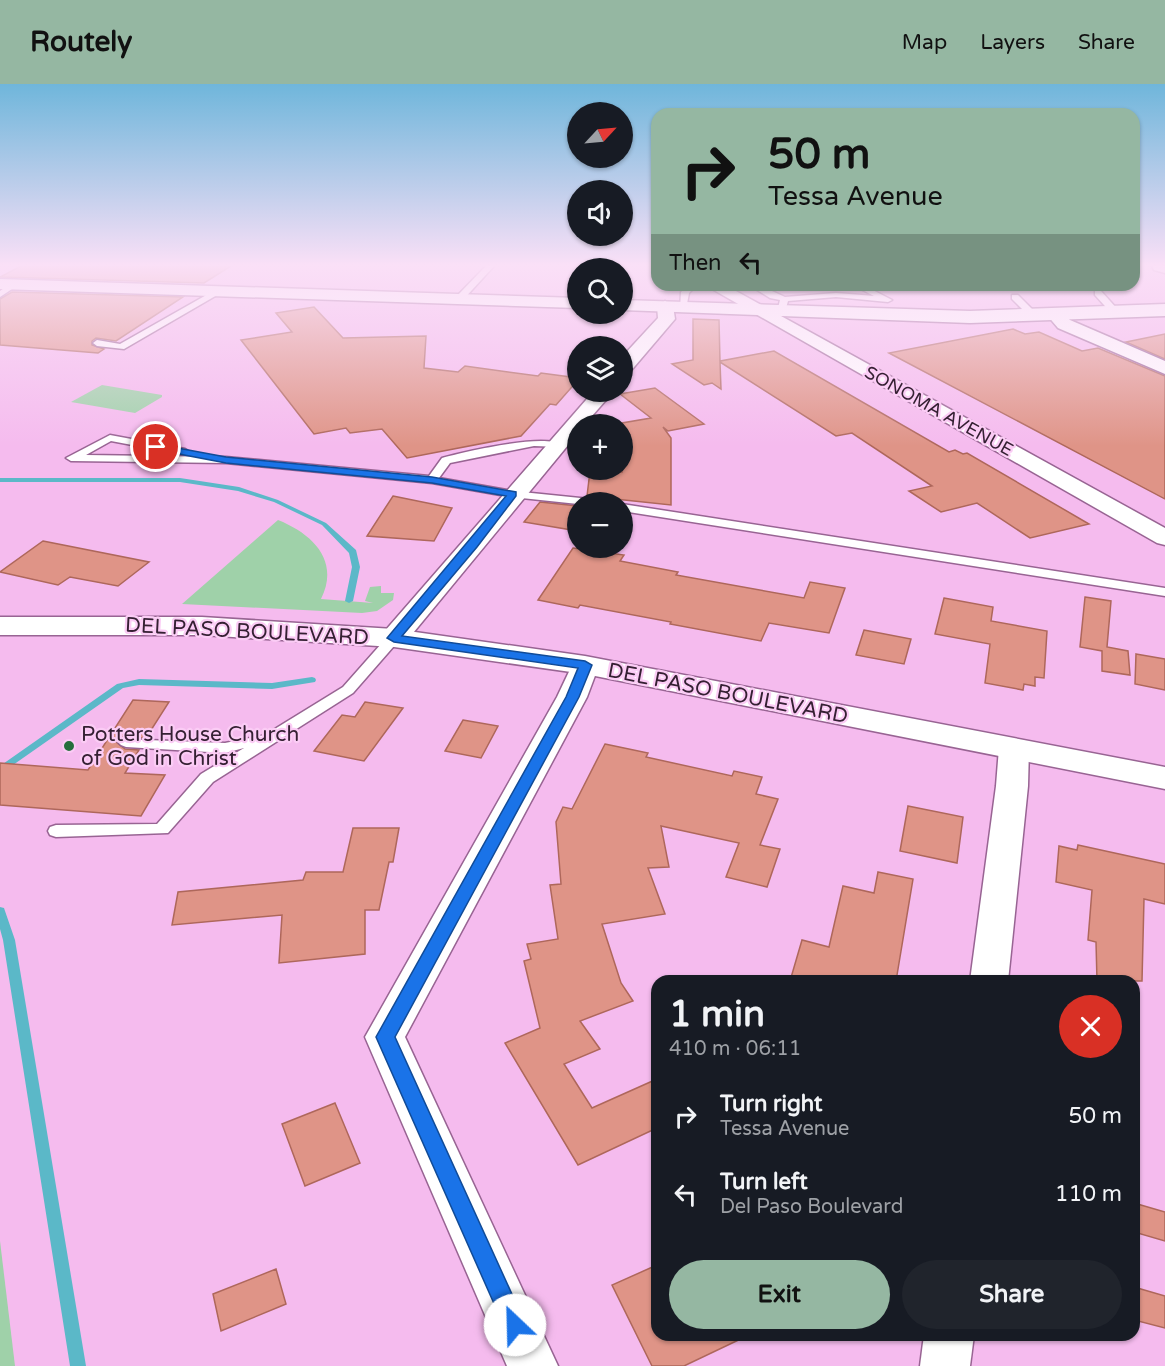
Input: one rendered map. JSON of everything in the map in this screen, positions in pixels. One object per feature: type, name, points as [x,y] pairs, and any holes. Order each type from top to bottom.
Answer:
[{"type":"main road","name":"DEL PASO BOULEVARD","points":[[0,626],[202,626],[394,638],[585,665],[1165,778]]},
{"type":"street","points":[[633,357],[661,326]]},
{"type":"street","name":"SONOMA AVENUE","points":[[786,326],[1165,538]]},
{"type":"street","points":[[1068,326],[1165,368]]},
{"type":"street","points":[[394,638],[474,544],[512,494],[594,402]]},
{"type":"street","points":[[533,1366],[385,1037],[567,707],[585,665]]},
{"type":"street","points":[[991,975],[1012,786],[1014,748]]},
{"type":"street","points":[[945,1366],[948,1341]]},
{"type":"lane","points":[[97,343],[122,347],[159,326]]},
{"type":"lane","points":[[226,460],[110,438],[71,458],[226,460],[432,480],[512,494],[567,500]]},
{"type":"lane","points":[[432,480],[446,460],[534,443],[556,445]]},
{"type":"lane","points":[[633,509],[1165,592]]},
{"type":"lane","points":[[56,831],[162,829],[207,778],[348,690],[394,638]]},
{"type":"lane","points":[[126,742],[225,748],[272,736]]},
{"type":"green space","points":[[102,385],[162,395],[162,397],[135,413],[71,402]]},
{"type":"green space","points":[[278,520],[302,533],[320,551],[327,573],[321,599],[373,603],[365,601],[370,587],[381,586],[381,593],[394,593],[393,600],[377,611],[362,613],[182,604]]},
{"type":"green space","points":[[0,1241],[15,1366],[0,1366]]},
{"type":"building","points":[[0,326],[139,326],[116,341],[96,338],[92,341],[92,345],[104,349],[98,353],[0,345]]},
{"type":"building","points":[[287,326],[332,326],[343,338],[426,336],[424,368],[458,372],[465,366],[538,376],[541,373],[567,377],[567,392],[556,405],[550,404],[521,436],[407,458],[382,429],[350,433],[346,428],[314,434],[241,340],[292,332]]},
{"type":"building","points":[[693,326],[719,326],[720,361],[774,351],[949,452],[955,450],[963,454],[967,453],[1089,524],[1030,538],[977,503],[941,512],[909,491],[932,486],[852,433],[836,436],[720,362],[721,389],[712,383],[704,385],[672,364],[693,360]]},
{"type":"building","points":[[1013,329],[1025,334],[1039,332],[1082,351],[1098,348],[1165,376],[1165,499],[889,353]]},
{"type":"building","points":[[1165,334],[1165,359],[1126,342]]},
{"type":"building","points":[[655,388],[704,424],[668,431],[663,427],[671,438],[671,505],[633,501],[633,492],[587,492],[589,480],[633,480],[633,421],[651,418],[630,402],[633,402],[633,392]]},
{"type":"building","points":[[393,496],[452,508],[434,541],[367,536]]},
{"type":"building","points":[[540,502],[567,505],[567,529],[524,522]]},
{"type":"building","points":[[43,541],[149,562],[118,586],[70,577],[58,585],[0,572]]},
{"type":"building","points":[[567,557],[622,558],[620,561],[678,572],[676,575],[804,598],[810,582],[845,588],[829,633],[769,623],[761,641],[580,605],[578,608],[538,600]]},
{"type":"building","points":[[1085,597],[1111,601],[1107,647],[1128,651],[1130,675],[1102,671],[1102,651],[1080,647]]},
{"type":"building","points":[[944,598],[993,607],[991,621],[1047,631],[1044,678],[1035,677],[1035,686],[1024,684],[1023,690],[985,683],[990,644],[935,634]]},
{"type":"building","points":[[864,630],[911,639],[904,664],[856,655]]},
{"type":"building","points":[[1136,654],[1165,659],[1165,690],[1135,684]]},
{"type":"building","points":[[133,700],[169,702],[146,738],[121,737],[116,742],[125,749],[139,750],[125,773],[165,775],[141,816],[0,805],[0,763],[88,770]]},
{"type":"building","points":[[365,702],[403,708],[364,761],[314,751],[342,715],[355,717]]},
{"type":"building","points":[[463,720],[498,726],[481,758],[445,751]]},
{"type":"building","points":[[605,744],[648,753],[646,757],[732,776],[734,771],[762,777],[756,794],[778,799],[760,845],[780,849],[767,887],[726,877],[739,843],[661,826],[669,867],[648,868],[665,914],[602,924],[621,983],[633,1001],[580,1021],[600,1049],[564,1064],[592,1108],[651,1082],[651,1131],[578,1165],[505,1043],[540,1028],[524,961],[531,959],[527,944],[558,939],[550,885],[561,884],[556,822],[563,807],[572,809]]},
{"type":"building","points":[[908,806],[963,817],[957,863],[900,851]]},
{"type":"building","points":[[353,828],[399,828],[393,862],[389,862],[379,910],[365,910],[365,954],[279,963],[282,915],[172,925],[178,892],[303,880],[306,872],[343,872]]},
{"type":"building","points":[[1078,845],[1165,864],[1165,904],[1144,899],[1142,981],[1140,981],[1140,975],[1097,975],[1096,942],[1088,940],[1092,890],[1056,882],[1059,846],[1077,850]]},
{"type":"building","points":[[878,872],[913,879],[897,975],[792,975],[802,940],[829,947],[843,886],[874,893]]},
{"type":"building","points":[[335,1103],[360,1163],[305,1186],[282,1124]]},
{"type":"building","points":[[1140,1205],[1165,1212],[1165,1241],[1140,1234]]},
{"type":"building","points":[[651,1268],[651,1341],[736,1341],[684,1366],[652,1366],[612,1285]]},
{"type":"building","points":[[276,1269],[286,1304],[221,1331],[213,1294]]},
{"type":"building","points":[[1140,1289],[1165,1296],[1165,1328],[1140,1322]]},
{"type":"waterway","points":[[0,480],[180,480],[239,489],[276,501],[324,524],[353,552],[356,567],[349,601]]},
{"type":"waterway","points":[[0,770],[120,686],[139,682],[272,686],[312,680]]},
{"type":"waterway","points":[[0,911],[9,940],[78,1366]]},
{"type":"place","name":"Potters House Church of God in Christ","points":[[69,746]]},
{"type":"route","points":[[156,447],[226,460],[432,480],[512,494],[474,544],[394,638],[585,665],[572,697],[385,1037],[515,1325]]}]
